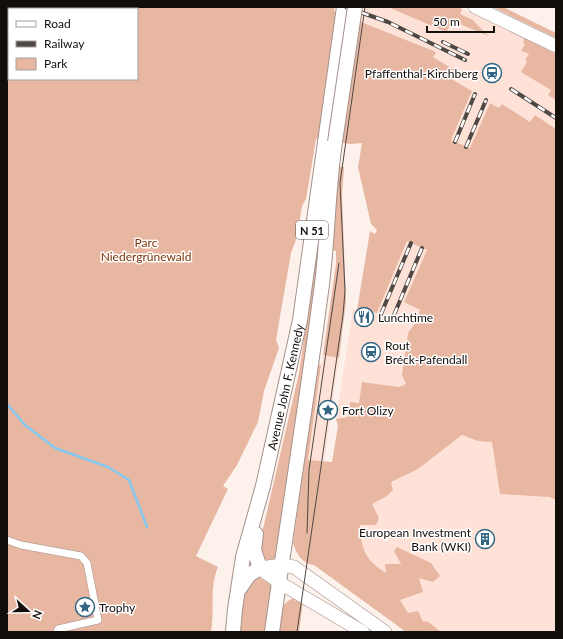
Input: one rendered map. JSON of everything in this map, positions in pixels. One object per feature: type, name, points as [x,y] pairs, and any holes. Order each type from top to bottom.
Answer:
[{"type":"main road","name":"N 51","points":[[330,141],[344,7]]},
{"type":"main road","name":"N 51","points":[[330,141],[355,7]]},
{"type":"main road","points":[[475,7],[556,46]]},
{"type":"main road","name":"Avenue John F. Kennedy","points":[[233,632],[237,592],[243,557],[263,486],[300,324],[330,141]]},
{"type":"main road","name":"Avenue John F. Kennedy","points":[[272,632],[324,269],[330,177],[330,141]]},
{"type":"main road","name":"N 51","points":[[237,592],[249,575],[260,568],[254,550],[263,486]]},
{"type":"main road","points":[[260,568],[282,565],[302,572],[385,632]]},
{"type":"main road","points":[[260,568],[280,583],[363,632]]},
{"type":"street","points":[[7,540],[20,545],[81,556],[88,563],[98,620],[58,629],[57,632]]},
{"type":"shaded area","points":[[327,7],[388,7],[446,32],[453,21],[487,36],[473,20],[459,13],[462,9],[524,38],[523,42],[529,54],[527,62],[551,91],[548,95],[556,100],[556,129],[535,115],[531,122],[502,104],[499,109],[490,103],[470,148],[451,140],[467,103],[453,80],[458,72],[433,57],[435,52]]},
{"type":"shaded area","points":[[407,241],[427,250],[404,302],[420,310],[416,322],[408,333],[403,380],[406,384],[399,387],[362,382],[359,403],[348,417],[336,419],[353,309],[377,313]]},
{"type":"shaded area","points":[[323,355],[339,358],[324,461],[307,460]]},
{"type":"shaded area","points":[[556,424],[556,632],[416,632],[353,561],[363,493],[418,469],[462,435],[478,441]]},
{"type":"green space","name":"Parc Niedergrünewald","points":[[21,7],[334,7],[334,11],[436,52],[433,57],[458,72],[453,80],[472,91],[451,140],[470,148],[490,103],[499,108],[502,104],[530,122],[535,115],[556,129],[556,500],[549,497],[500,494],[492,442],[478,441],[462,435],[418,469],[391,482],[393,490],[387,496],[372,504],[379,518],[376,525],[360,525],[363,547],[366,553],[373,563],[386,573],[385,564],[401,564],[394,551],[397,547],[431,563],[440,576],[433,582],[419,578],[423,592],[400,600],[408,613],[418,611],[423,622],[427,621],[441,632],[406,632],[314,565],[306,563],[296,551],[293,543],[318,364],[321,365],[308,460],[332,462],[338,426],[336,419],[348,417],[350,402],[359,403],[362,382],[399,387],[406,384],[402,375],[408,333],[416,322],[420,310],[404,302],[427,250],[407,241],[377,313],[357,310],[370,231],[375,234],[377,230],[371,224],[358,167],[362,143],[351,144],[316,139],[306,199],[302,206],[297,237],[291,253],[276,340],[279,348],[264,391],[258,422],[237,465],[223,486],[228,489],[196,556],[218,567],[215,575],[213,591],[211,632],[7,632],[8,36],[8,80],[138,80],[138,8]]},
{"type":"green space","points":[[388,7],[458,7],[462,9],[460,14],[473,20],[488,36],[453,21],[446,32]]},
{"type":"green space","points":[[493,7],[503,7],[556,33],[556,38]]},
{"type":"green space","points":[[524,38],[556,54],[556,100],[548,95],[551,90],[521,72],[527,62],[525,60],[529,54],[521,51],[525,44],[523,43]]},
{"type":"green space","points":[[335,166],[344,167],[342,196],[346,301],[339,358],[323,355],[336,264],[336,251],[332,250]]},
{"type":"green space","points":[[319,206],[323,239],[276,558],[269,562],[262,557],[260,542],[299,373],[317,252]]},
{"type":"green space","points":[[257,576],[272,584],[266,632],[240,632],[240,615],[246,587]]},
{"type":"green space","points":[[295,598],[295,601],[303,602],[299,632],[278,632],[283,607],[290,600]]},
{"type":"waterway","points":[[7,404],[25,425],[55,448],[108,467],[129,480],[147,527]]},
{"type":"tram line","points":[[297,632],[343,315],[345,291],[340,183],[365,7]]},
{"type":"tram line","points":[[307,533],[309,470],[339,263]]},
{"type":"railway","points":[[346,7],[388,22],[465,60]]},
{"type":"railway","points":[[443,42],[468,54]]},
{"type":"railway","points":[[511,89],[556,118]]},
{"type":"railway","points":[[455,142],[475,94]]},
{"type":"railway","points":[[466,147],[486,100]]},
{"type":"railway","points":[[381,314],[411,243]]},
{"type":"railway","points":[[394,315],[422,248]]},
{"type":"place","name":"Pfaffenthal-Kirchberg","points":[[492,73]]},
{"type":"place","name":"Lunchtime","points":[[364,317]]},
{"type":"place","name":"Rout Bréck-Pafendall","points":[[371,352]]},
{"type":"place","name":"Fort Olizy","points":[[328,410]]},
{"type":"place","name":"European Investment Bank (WKI)","points":[[485,539]]},
{"type":"place","name":"Trophy","points":[[85,607]]}]
